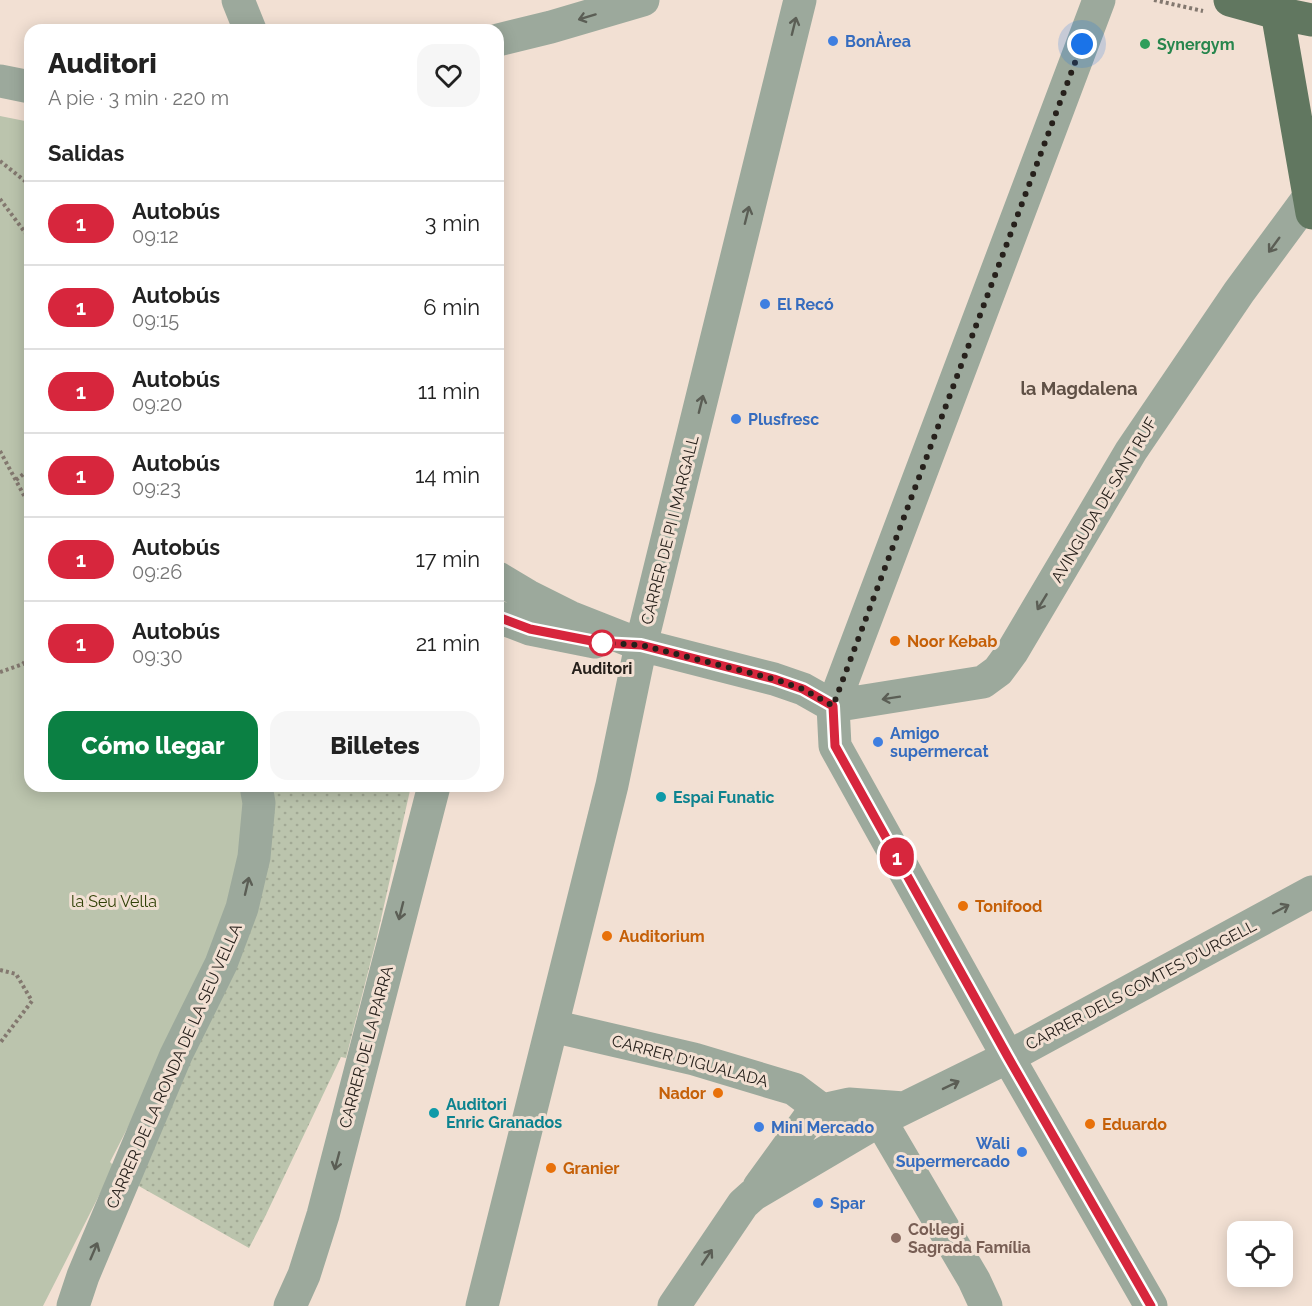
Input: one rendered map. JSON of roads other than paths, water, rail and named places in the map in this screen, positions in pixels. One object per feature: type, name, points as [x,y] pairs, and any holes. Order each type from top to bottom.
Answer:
[{"type":"main road","points":[[1230,0],[1276,6],[1312,20]]},
{"type":"main road","points":[[1276,6],[1311,201]]},
{"type":"street","points":[[238,0],[248,24]]},
{"type":"street","points":[[504,39],[643,0]]},
{"type":"street","name":"CARRER DE PI I MARGALL","points":[[482,1306],[612,785],[641,645],[800,0]]},
{"type":"street","points":[[1099,0],[833,706],[835,746],[1008,1057],[1151,1306]]},
{"type":"street","points":[[0,81],[24,86]]},
{"type":"street","name":"AVINGUDA DE SANT RUF","points":[[833,706],[983,682],[999,671],[1131,451],[1239,292],[1311,201]]},
{"type":"street","points":[[504,582],[570,617],[641,645],[774,679],[803,689],[833,706]]},
{"type":"street","points":[[504,602],[540,614],[570,617]]},
{"type":"street","points":[[504,619],[530,629],[602,643],[641,645]]},
{"type":"street","name":"CARRER DE LA RONDA DE LA SEU VELLA","points":[[73,1306],[83,1276],[176,1055],[221,964],[242,908],[254,857],[259,803],[257,792]]},
{"type":"street","name":"CARRER DE LA PARRA","points":[[290,1306],[304,1275],[322,1215],[432,792]]},
{"type":"street","name":"CARRER DELS COMTES D'URGELL","points":[[674,1306],[743,1204],[753,1196],[892,1114],[1008,1057],[1312,892]]},
{"type":"street","name":"CARRER D'IGUALADA","points":[[552,1026],[694,1059],[794,1089],[822,1110]]},
{"type":"street","points":[[822,1110],[849,1104],[892,1114],[986,1306]]},
{"type":"street","name":"CARRER DELS COMTES D'URGELL","points":[[753,1196],[809,1118],[822,1110]]},
{"type":"place","name":"BonÀrea","points":[[833,41]]},
{"type":"place","name":"Synergym","points":[[1145,44]]},
{"type":"place","name":"El Recó","points":[[765,304]]},
{"type":"place","name":"Plusfresc","points":[[736,419]]},
{"type":"place","name":"Noor Kebab","points":[[895,641]]},
{"type":"place","name":"Auditori","points":[[602,643]]},
{"type":"place","name":"Amigo supermercat","points":[[878,742]]},
{"type":"place","name":"Espai Funatic","points":[[661,797]]},
{"type":"place","name":"Tonifood","points":[[963,906]]},
{"type":"place","name":"Auditorium","points":[[607,936]]},
{"type":"place","name":"Nador","points":[[718,1093]]},
{"type":"place","name":"Auditori Enric Granados","points":[[434,1113]]},
{"type":"place","name":"Eduardo","points":[[1090,1124]]},
{"type":"place","name":"Mini Mercado","points":[[759,1127]]},
{"type":"place","name":"Wali Supermercado","points":[[1022,1152]]},
{"type":"place","name":"Granier","points":[[551,1168]]},
{"type":"place","name":"Spar","points":[[818,1203]]},
{"type":"place","name":"Col·legi Sagrada Família","points":[[896,1238]]},
{"type":"district","name":"la Magdalena","points":[[1079,388]]},
{"type":"park label","name":"la Seu Vella","points":[[114,901]]}]
